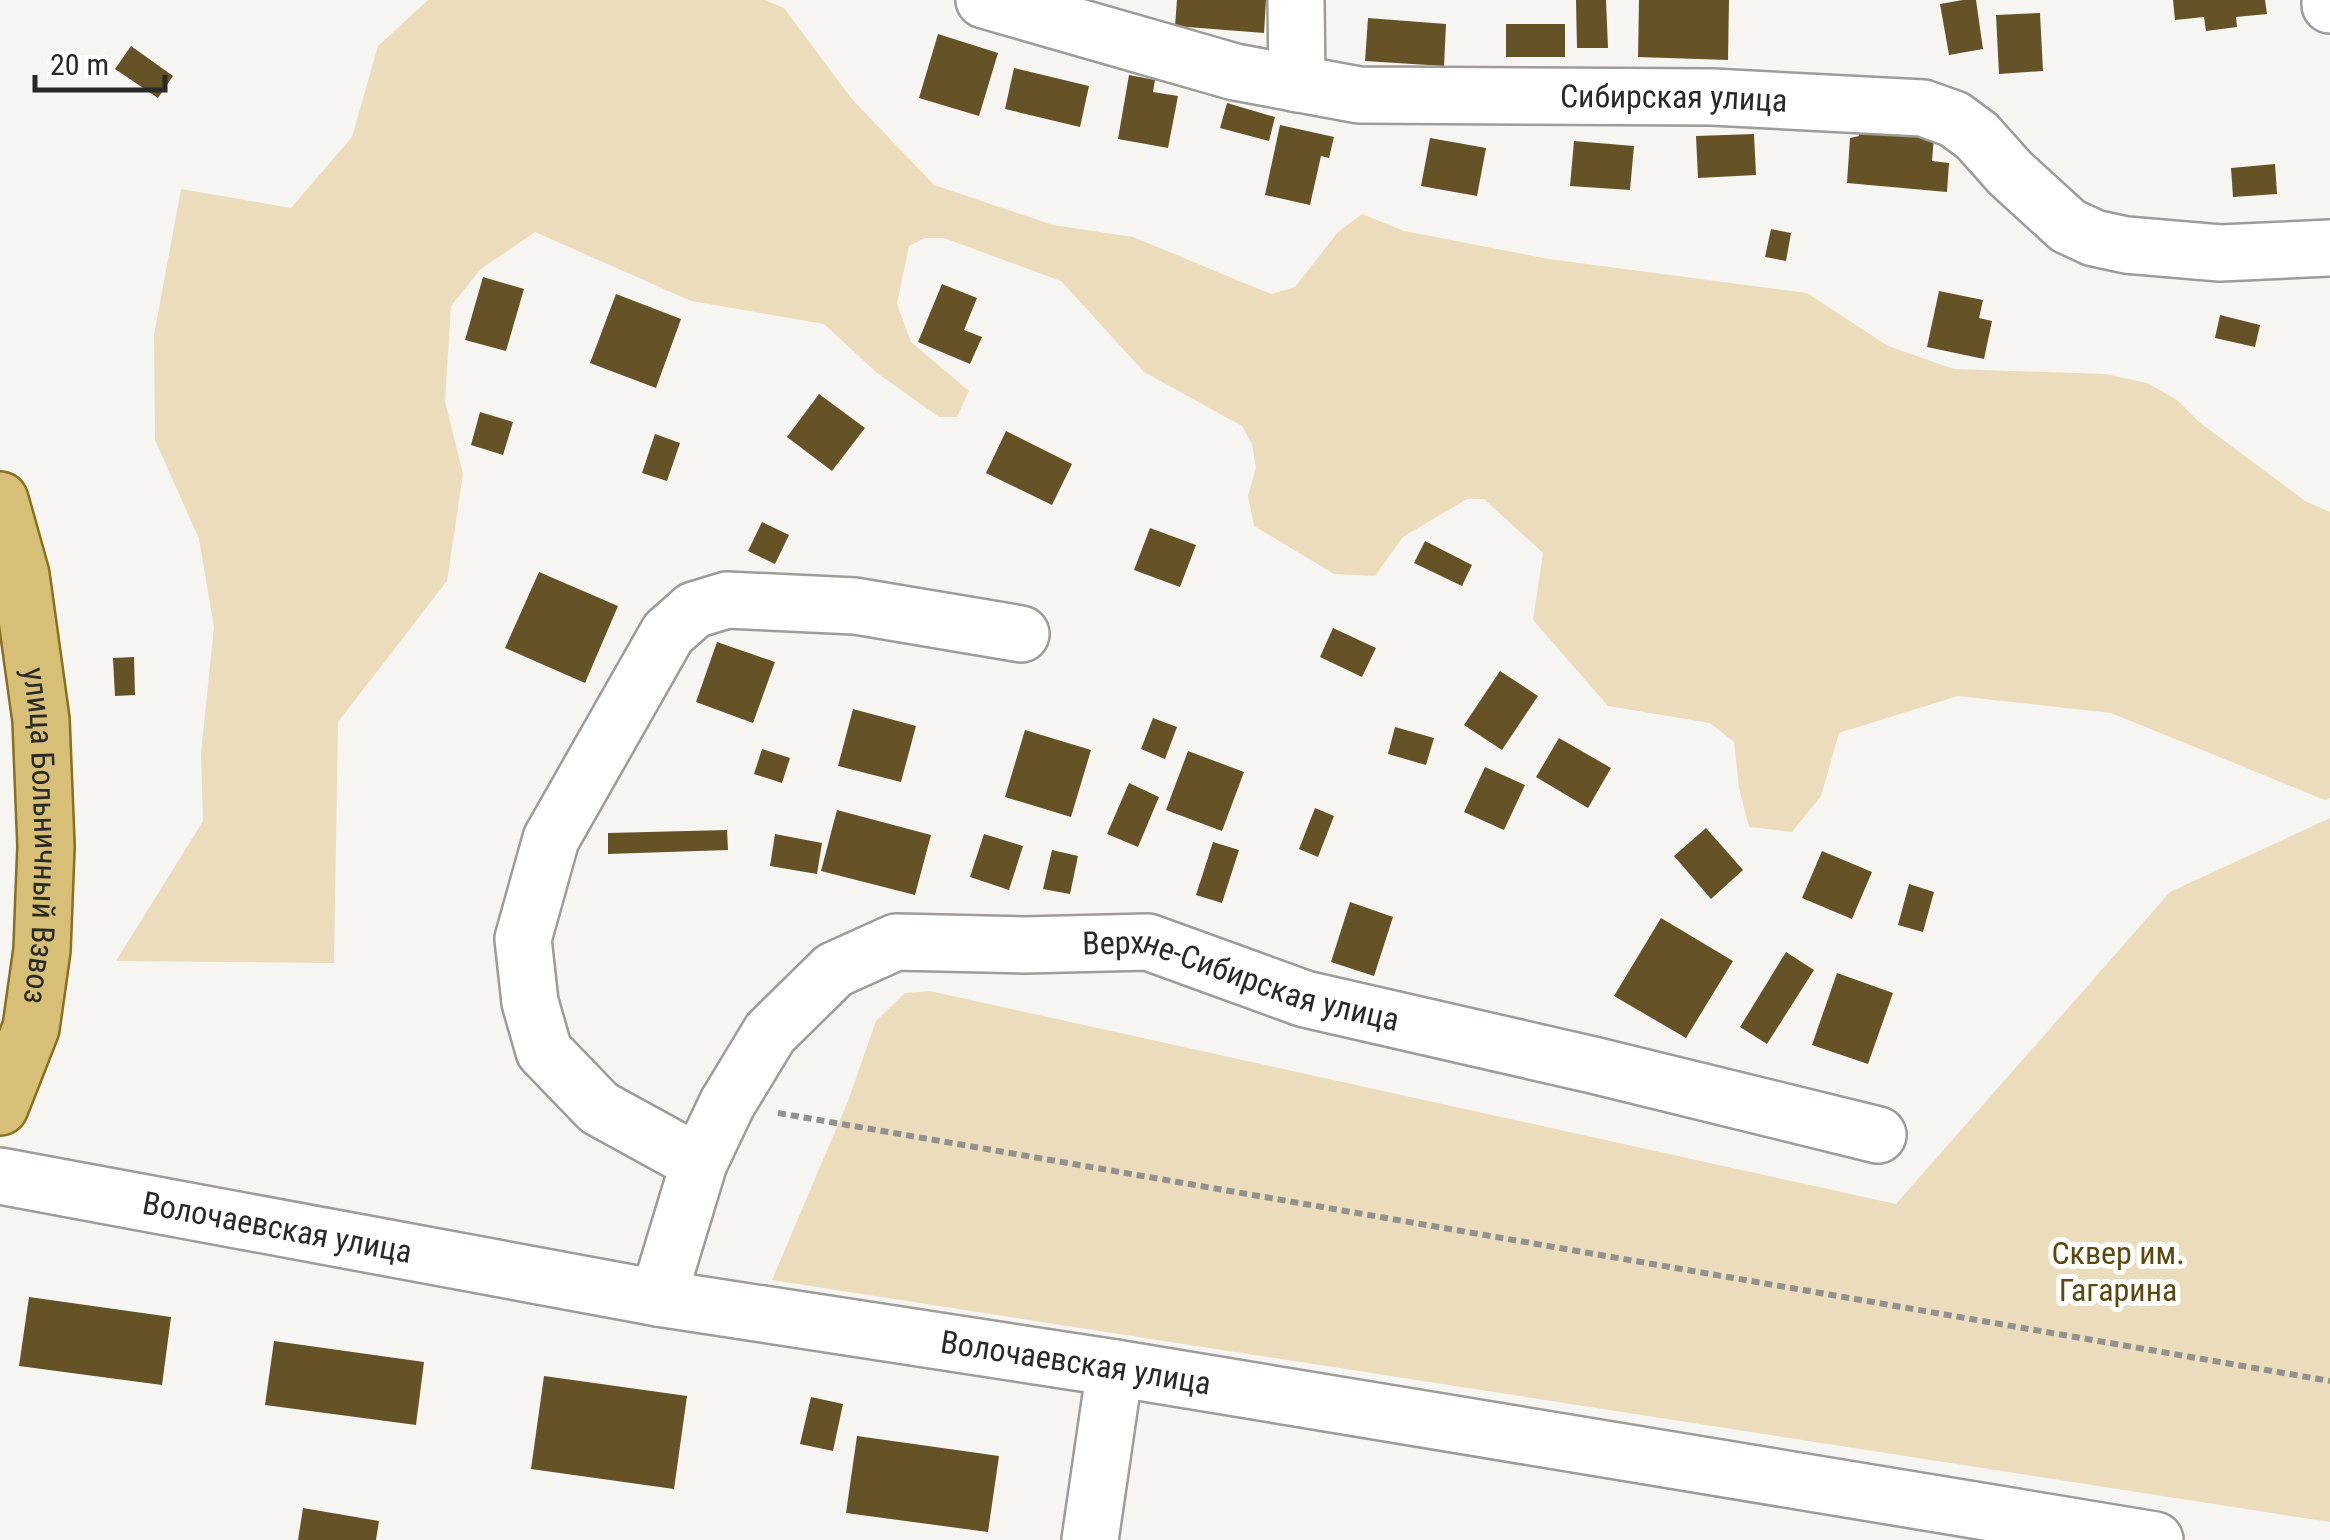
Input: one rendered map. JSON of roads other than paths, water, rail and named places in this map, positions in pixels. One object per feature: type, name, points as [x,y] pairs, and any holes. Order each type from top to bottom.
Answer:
[{"type":"main road","name":"улица Больничный Взвоз","points":[[0,500],[21,575],[41,720],[46,846],[42,950],[32,1028],[0,1107]]},
{"type":"street","name":"Сибирская улица","points":[[984,0],[1235,72],[1359,95],[1712,97],[1923,108],[1954,119],[1977,136],[2068,226],[2094,238],[2126,245],[2220,253],[2330,248]]},
{"type":"street","points":[[1296,0],[1298,84]]},
{"type":"street","points":[[699,1163],[599,1108],[544,1051],[530,1002],[523,939],[551,839],[668,633],[694,610],[727,600],[855,606],[1021,634]]},
{"type":"street","name":"Верхне-Сибирская улица","points":[[658,1298],[699,1163],[727,1104],[770,1033],[834,970],[896,942],[1148,942],[1305,999],[1878,1135]]},
{"type":"street","name":"Волочаевская улица","points":[[0,1176],[658,1298],[1115,1368],[2155,1540]]},
{"type":"street","points":[[1090,1540],[1115,1368]]},
{"type":"park label","name":"Сквер им. Гагарина","points":[[2118,1272]]}]
